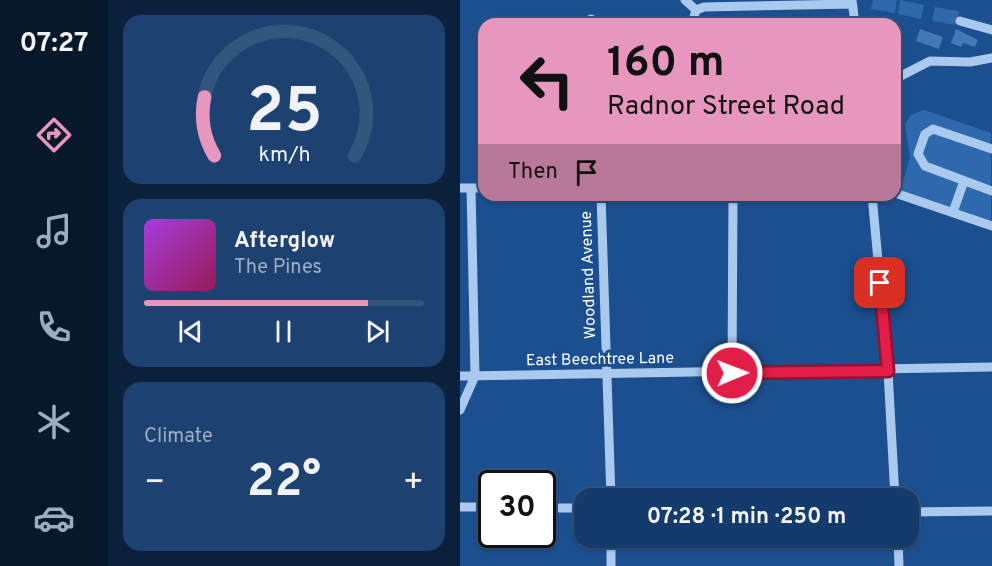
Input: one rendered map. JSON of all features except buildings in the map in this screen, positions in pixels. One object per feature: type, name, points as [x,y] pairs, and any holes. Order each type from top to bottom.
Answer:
[{"type":"street","points":[[685,0],[696,10]]},
{"type":"street","points":[[696,10],[704,7],[852,2],[854,18]]},
{"type":"street","points":[[694,18],[696,10]]},
{"type":"street","points":[[960,21],[991,30]]},
{"type":"street","points":[[901,76],[930,61],[970,62],[991,58]]},
{"type":"street","points":[[991,149],[933,129],[925,134],[918,154],[925,166],[991,191]]},
{"type":"street","points":[[953,212],[964,181]]},
{"type":"street","points":[[460,188],[478,188]]},
{"type":"street","points":[[460,410],[475,376],[471,188]]},
{"type":"street","points":[[901,195],[991,226]]},
{"type":"street","name":"Woodland Avenue","points":[[601,201],[611,488]]},
{"type":"street","points":[[732,373],[733,201]]},
{"type":"street","points":[[873,201],[888,371],[894,488]]},
{"type":"street","name":"East Beechtree Lane","points":[[460,376],[888,371],[991,367]]},
{"type":"street","points":[[460,507],[478,507]]},
{"type":"street","points":[[556,508],[574,508]]},
{"type":"street","points":[[919,512],[991,512]]},
{"type":"street","points":[[611,548],[611,566]]},
{"type":"street","points":[[898,548],[899,566]]},
{"type":"shaded area","points":[[873,0],[897,0],[895,13],[871,9]]},
{"type":"shaded area","points":[[900,0],[924,5],[921,19],[898,14]]},
{"type":"shaded area","points":[[935,7],[959,11],[956,25],[932,21]]},
{"type":"shaded area","points":[[924,110],[991,133],[991,223],[901,190],[910,158],[905,124],[911,115]]},
{"type":"route","points":[[732,373],[888,371],[880,283]]}]
